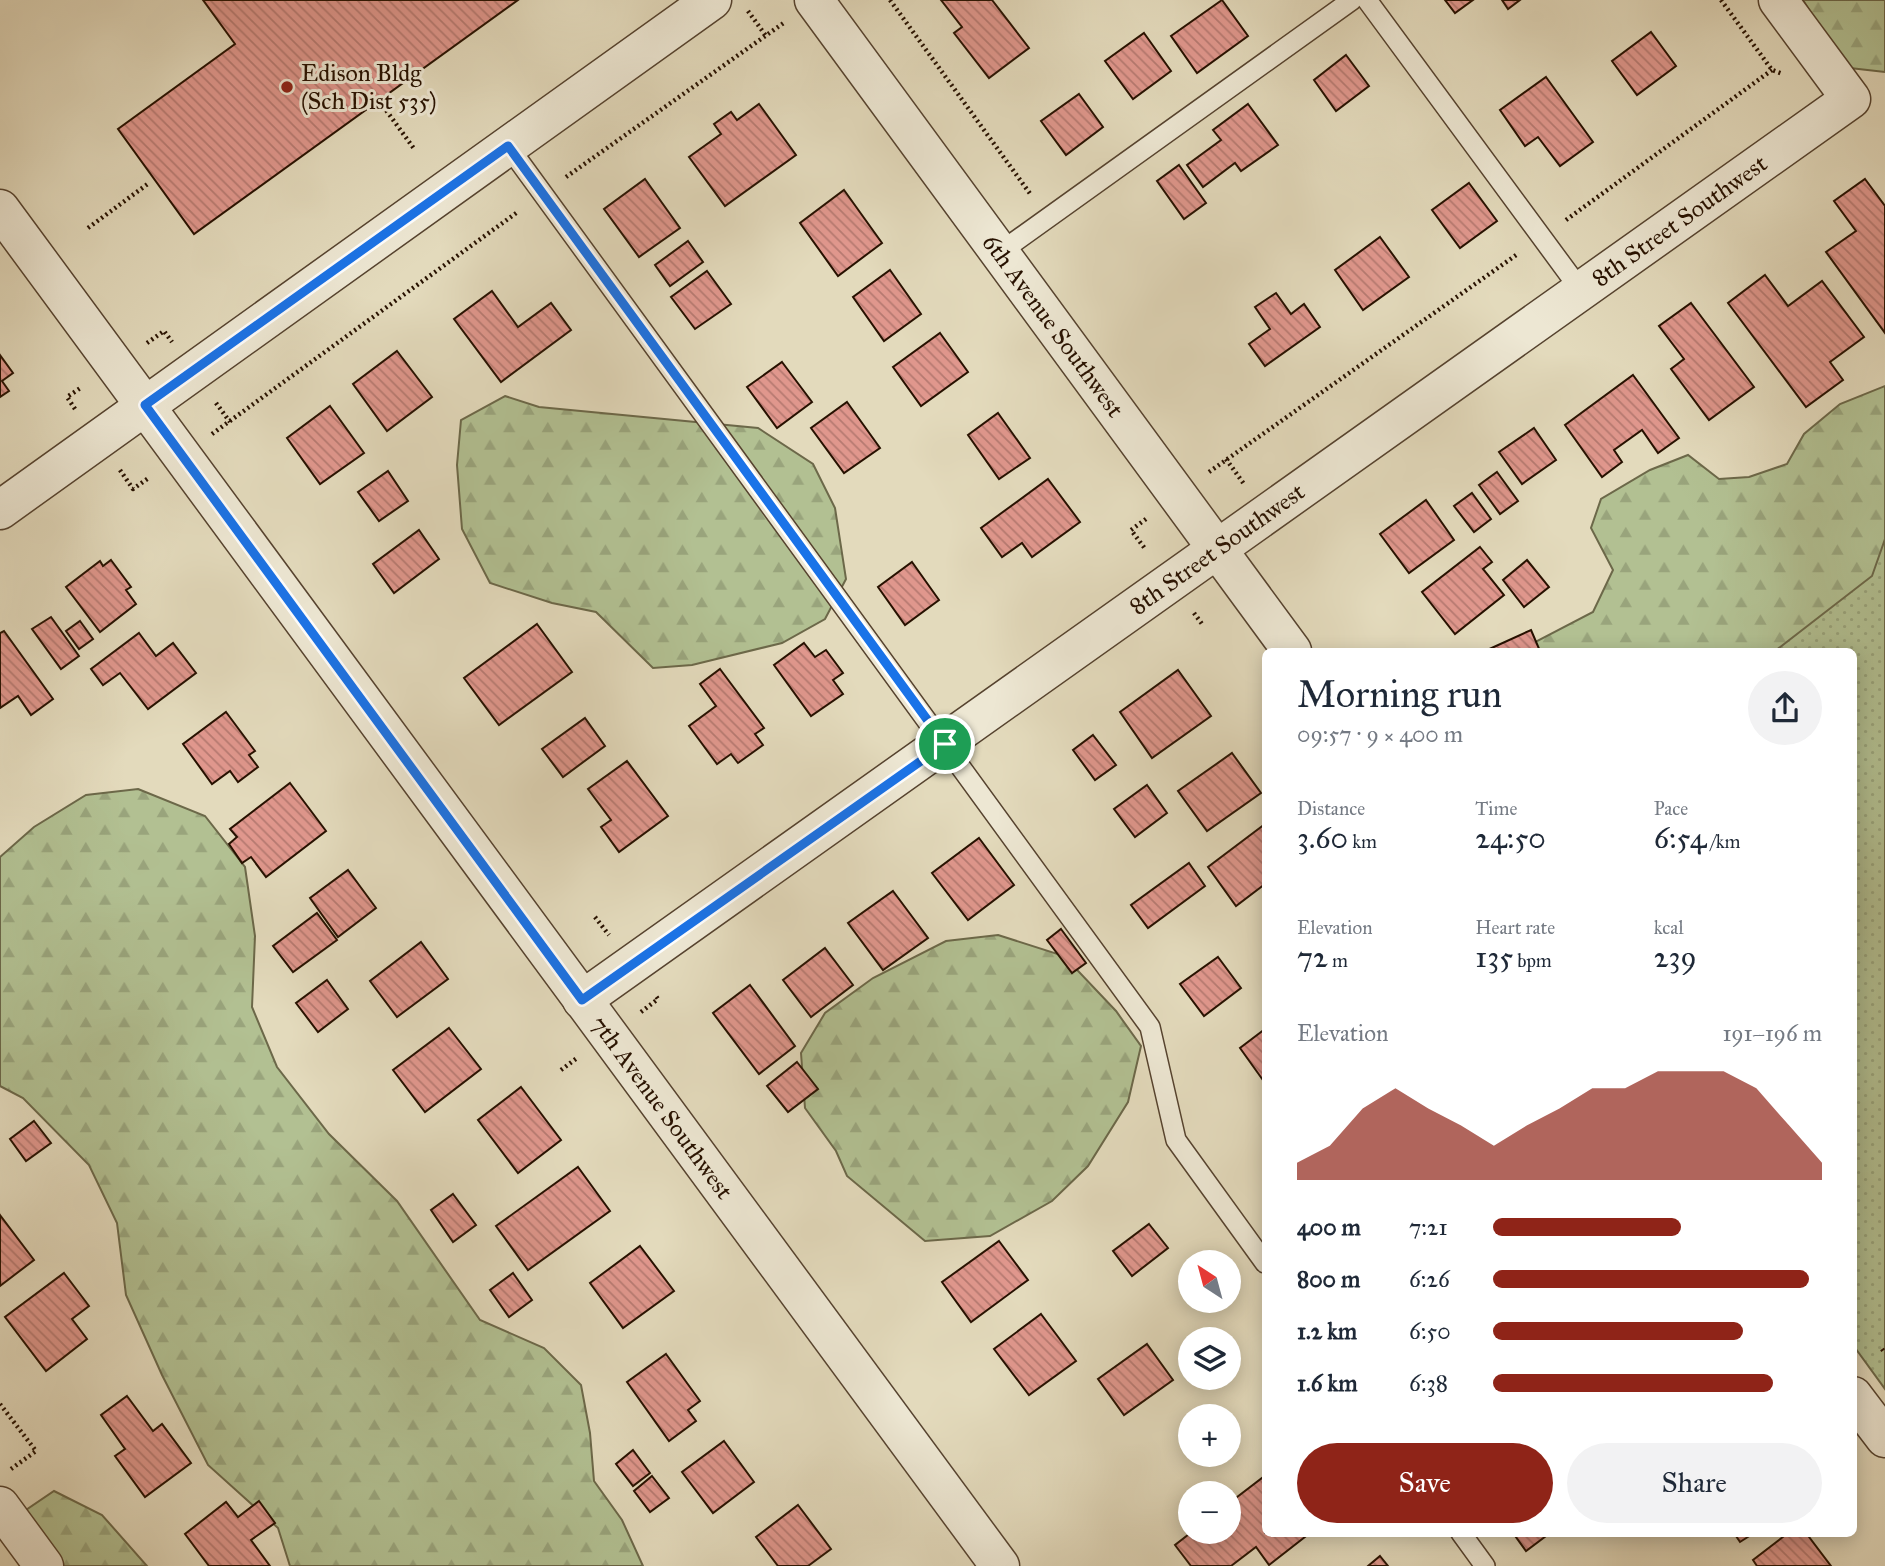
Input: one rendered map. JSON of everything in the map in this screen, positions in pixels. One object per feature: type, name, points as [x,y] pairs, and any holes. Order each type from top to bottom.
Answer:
[{"type":"street","name":"6th Avenue Southwest","points":[[814,0],[1290,648]]},
{"type":"street","name":"8th Street Southwest","points":[[582,1000],[1217,552],[1851,99],[1778,0]]},
{"type":"street","points":[[0,510],[508,146],[729,4]]},
{"type":"street","name":"7th Avenue Southwest","points":[[0,209],[1000,1566]]},
{"type":"street","points":[[1857,1401],[1885,1438]]},
{"type":"street","points":[[4,1488],[44,1566]]},
{"type":"lane","points":[[999,253],[1352,0]]},
{"type":"lane","points":[[1367,0],[1581,292]]},
{"type":"lane","points":[[508,146],[1150,1027],[1176,1140],[1262,1259]]},
{"type":"lane","points":[[1464,1537],[1485,1566]]},
{"type":"path","points":[[890,0],[1048,218]]},
{"type":"path","points":[[1226,459],[1542,238],[1773,70],[1721,0]]},
{"type":"path","points":[[230,422],[542,194],[766,36],[729,4]]},
{"type":"path","points":[[383,106],[415,150]]},
{"type":"path","points":[[88,228],[149,183]]},
{"type":"path","points":[[0,1404],[36,1451],[4,1488]]},
{"type":"green space","points":[[1803,0],[1885,0],[1885,72],[1850,68],[1825,36]]},
{"type":"green space","points":[[1885,386],[1885,539],[1872,576],[1779,648],[1524,648],[1593,612],[1613,570],[1591,528],[1601,499],[1650,470],[1688,455],[1719,479],[1749,477],[1787,464],[1804,434],[1840,404]]},
{"type":"green space","points":[[505,396],[539,407],[758,428],[813,464],[835,508],[846,579],[825,619],[782,643],[692,665],[653,668],[596,612],[552,603],[490,583],[462,529],[457,465],[461,420]]},
{"type":"green space","points":[[1885,493],[1885,1389],[1857,1350],[1857,648],[1669,648]]},
{"type":"green space","points":[[138,789],[205,816],[245,867],[255,936],[252,1007],[277,1067],[329,1134],[397,1201],[480,1320],[544,1348],[581,1385],[590,1433],[594,1481],[622,1520],[643,1566],[290,1566],[278,1528],[208,1465],[162,1375],[126,1295],[117,1223],[89,1165],[23,1098],[0,1086],[0,857],[34,827],[86,795]]},
{"type":"green space","points":[[998,935],[1064,956],[1116,1011],[1141,1046],[1128,1102],[1088,1166],[1052,1201],[990,1236],[925,1241],[847,1176],[836,1151],[805,1108],[801,1053],[825,1013],[873,978],[946,941]]},
{"type":"green space","points":[[54,1491],[102,1515],[147,1566],[28,1566],[23,1512]]},
{"type":"building","name":"Edison Bldg (Sch Dist 535)","points":[[203,0],[518,0],[194,234],[118,129],[235,44]]},
{"type":"building","points":[[941,0],[992,0],[1029,48],[989,78],[954,33],[962,27]]},
{"type":"building","points":[[1222,0],[1248,36],[1197,73],[1171,36]]},
{"type":"building","points":[[1445,0],[1473,0],[1455,13]]},
{"type":"building","points":[[1502,0],[1520,0],[1508,9]]},
{"type":"building","points":[[1651,32],[1676,66],[1637,95],[1612,61]]},
{"type":"building","points":[[1144,33],[1171,71],[1133,99],[1105,61]]},
{"type":"building","points":[[1346,55],[1369,86],[1336,111],[1314,80]]},
{"type":"building","points":[[1546,77],[1593,142],[1560,166],[1538,137],[1525,146],[1500,110]]},
{"type":"building","points":[[1079,94],[1103,127],[1066,155],[1041,121]]},
{"type":"building","points":[[759,104],[796,155],[725,206],[689,157],[721,134],[714,124],[731,112],[737,120]]},
{"type":"building","points":[[1248,104],[1278,145],[1241,171],[1235,163],[1203,187],[1187,165],[1221,140],[1213,130]]},
{"type":"building","points":[[1179,165],[1206,203],[1184,219],[1157,181]]},
{"type":"building","points":[[645,179],[680,228],[639,257],[604,209]]},
{"type":"building","points":[[1865,179],[1885,206],[1885,333],[1826,252],[1856,231],[1834,201]]},
{"type":"building","points":[[1469,183],[1497,221],[1460,248],[1432,210]]},
{"type":"building","points":[[844,190],[882,243],[838,276],[800,223]]},
{"type":"building","points":[[1380,237],[1409,277],[1363,310],[1335,270]]},
{"type":"building","points":[[688,241],[703,262],[670,286],[655,265]]},
{"type":"building","points":[[890,270],[921,314],[884,341],[853,297]]},
{"type":"building","points":[[707,271],[731,304],[695,329],[671,297]]},
{"type":"building","points":[[1765,275],[1788,306],[1822,281],[1864,337],[1830,362],[1843,380],[1806,407],[1728,303]]},
{"type":"building","points":[[492,291],[518,327],[551,303],[571,330],[501,382],[454,319]]},
{"type":"building","points":[[1276,293],[1291,314],[1304,304],[1320,327],[1265,366],[1249,344],[1270,329],[1255,307]]},
{"type":"building","points":[[1691,303],[1754,387],[1709,420],[1671,369],[1684,359],[1659,326]]},
{"type":"building","points":[[940,333],[968,372],[921,406],[893,367]]},
{"type":"building","points":[[397,351],[432,397],[387,431],[353,384]]},
{"type":"building","points":[[0,355],[13,373],[2,381],[9,391],[0,397]]},
{"type":"building","points":[[782,362],[812,402],[777,428],[747,387]]},
{"type":"building","points":[[1633,375],[1679,438],[1658,453],[1642,430],[1614,450],[1622,462],[1602,477],[1565,425]]},
{"type":"building","points":[[847,402],[880,448],[844,473],[811,428]]},
{"type":"building","points":[[330,406],[364,453],[320,484],[287,438]]},
{"type":"building","points":[[998,413],[1030,458],[999,479],[968,435]]},
{"type":"building","points":[[1534,428],[1556,460],[1522,484],[1499,452]]},
{"type":"building","points":[[388,471],[408,501],[379,521],[358,492]]},
{"type":"building","points":[[1497,472],[1518,501],[1500,514],[1479,485]]},
{"type":"building","points":[[1048,479],[1080,522],[1032,557],[1022,543],[1002,557],[981,528]]},
{"type":"building","points":[[1472,493],[1491,519],[1474,532],[1454,506]]},
{"type":"building","points":[[1426,500],[1454,540],[1409,573],[1380,534]]},
{"type":"building","points":[[419,530],[439,559],[394,593],[373,564]]},
{"type":"building","points":[[1480,547],[1492,562],[1483,569],[1504,595],[1455,634],[1422,592]]},
{"type":"building","points":[[111,560],[131,587],[126,590],[136,604],[100,632],[66,587],[100,561],[103,566]]},
{"type":"building","points":[[1527,560],[1549,587],[1524,607],[1503,580]]},
{"type":"building","points":[[912,562],[939,600],[905,625],[878,587]]},
{"type":"building","points":[[51,617],[79,656],[61,669],[32,629]]},
{"type":"building","points":[[80,621],[93,639],[79,649],[66,631]]},
{"type":"building","points":[[537,624],[572,672],[499,725],[464,678]]},
{"type":"building","points":[[1531,630],[1539,648],[1492,648]]},
{"type":"building","points":[[4,631],[53,699],[31,715],[18,696],[0,708],[0,633]]},
{"type":"building","points":[[139,633],[156,656],[173,643],[196,673],[148,709],[120,673],[103,685],[91,669]]},
{"type":"building","points":[[804,643],[815,657],[826,650],[843,673],[833,680],[843,694],[811,716],[774,665]]},
{"type":"building","points":[[720,669],[764,728],[755,734],[763,745],[738,763],[731,754],[717,764],[689,726],[716,706],[700,684]]},
{"type":"building","points":[[1178,670],[1211,716],[1152,758],[1120,712]]},
{"type":"building","points":[[226,712],[255,751],[249,755],[258,767],[238,782],[230,771],[212,784],[183,744]]},
{"type":"building","points":[[585,718],[605,746],[563,777],[542,749]]},
{"type":"building","points":[[1093,735],[1116,765],[1095,780],[1073,750]]},
{"type":"building","points":[[1232,753],[1261,793],[1207,831],[1178,791]]},
{"type":"building","points":[[627,761],[668,816],[619,852],[601,827],[611,820],[588,789]]},
{"type":"building","points":[[290,783],[326,831],[266,877],[251,857],[242,863],[229,844],[237,837],[230,829]]},
{"type":"building","points":[[1147,785],[1167,813],[1135,837],[1114,809]]},
{"type":"building","points":[[1262,826],[1262,886],[1236,906],[1208,867]]},
{"type":"building","points":[[979,838],[1014,885],[968,920],[932,873]]},
{"type":"building","points":[[1189,863],[1205,886],[1148,928],[1131,905]]},
{"type":"building","points":[[348,870],[376,908],[338,937],[310,898]]},
{"type":"building","points":[[893,891],[928,938],[883,970],[848,923]]},
{"type":"building","points":[[317,913],[337,940],[293,972],[273,946]]},
{"type":"building","points":[[1061,929],[1086,963],[1072,973],[1047,940]]},
{"type":"building","points":[[421,942],[448,979],[397,1017],[370,981]]},
{"type":"building","points":[[825,948],[853,985],[811,1017],[783,980]]},
{"type":"building","points":[[1218,957],[1241,988],[1204,1016],[1180,984]]},
{"type":"building","points":[[327,980],[348,1009],[318,1032],[296,1003]]},
{"type":"building","points":[[750,985],[795,1046],[759,1074],[713,1013]]},
{"type":"building","points":[[449,1028],[481,1069],[425,1112],[393,1070]]},
{"type":"building","points":[[1262,1031],[1262,1079],[1240,1048]]},
{"type":"building","points":[[797,1062],[818,1089],[788,1112],[767,1086]]},
{"type":"building","points":[[521,1087],[561,1140],[518,1173],[478,1120]]},
{"type":"building","points":[[34,1121],[51,1143],[26,1161],[10,1139]]},
{"type":"building","points":[[578,1167],[610,1211],[528,1270],[496,1226]]},
{"type":"building","points":[[453,1194],[476,1225],[453,1242],[431,1210]]},
{"type":"building","points":[[0,1215],[34,1260],[0,1286]]},
{"type":"building","points":[[1149,1224],[1168,1248],[1132,1276],[1113,1251]]},
{"type":"building","points":[[999,1241],[1028,1280],[971,1322],[942,1282]]},
{"type":"building","points":[[640,1246],[674,1291],[623,1328],[590,1283]]},
{"type":"building","points":[[64,1273],[89,1306],[72,1319],[87,1339],[46,1371],[5,1317]]},
{"type":"building","points":[[513,1273],[532,1300],[509,1317],[490,1290]]},
{"type":"building","points":[[1041,1314],[1076,1361],[1029,1395],[994,1349]]},
{"type":"building","points":[[1147,1344],[1173,1380],[1124,1415],[1098,1379]]},
{"type":"building","points":[[666,1354],[700,1401],[688,1410],[696,1421],[669,1441],[627,1382]]},
{"type":"building","points":[[127,1396],[153,1431],[162,1424],[191,1463],[145,1497],[115,1456],[125,1449],[101,1415]]},
{"type":"building","points":[[724,1441],[754,1482],[713,1513],[682,1472]]},
{"type":"building","points":[[633,1450],[650,1473],[633,1486],[616,1464]]},
{"type":"building","points":[[652,1476],[669,1498],[650,1512],[634,1491]]},
{"type":"building","points":[[1262,1478],[1262,1537],[1305,1537],[1269,1565],[1256,1547],[1231,1566],[1191,1566],[1175,1545],[1178,1543],[1241,1544],[1241,1494]]},
{"type":"building","points":[[259,1501],[275,1523],[251,1540],[270,1566],[209,1566],[185,1534],[226,1502],[238,1517]]},
{"type":"building","points":[[798,1505],[831,1549],[808,1566],[778,1566],[756,1537]]},
{"type":"building","points":[[1516,1537],[1545,1537],[1526,1551]]},
{"type":"building","points":[[1783,1537],[1809,1537],[1831,1566],[1757,1566],[1753,1560]]},
{"type":"building","points":[[1380,1556],[1388,1566],[1368,1566]]},
{"type":"place","name":"Edison Bldg (Sch Dist 535)","points":[[287,87]]},
{"type":"route","points":[[508,146],[945,744],[582,1000],[145,405],[508,146]]}]
